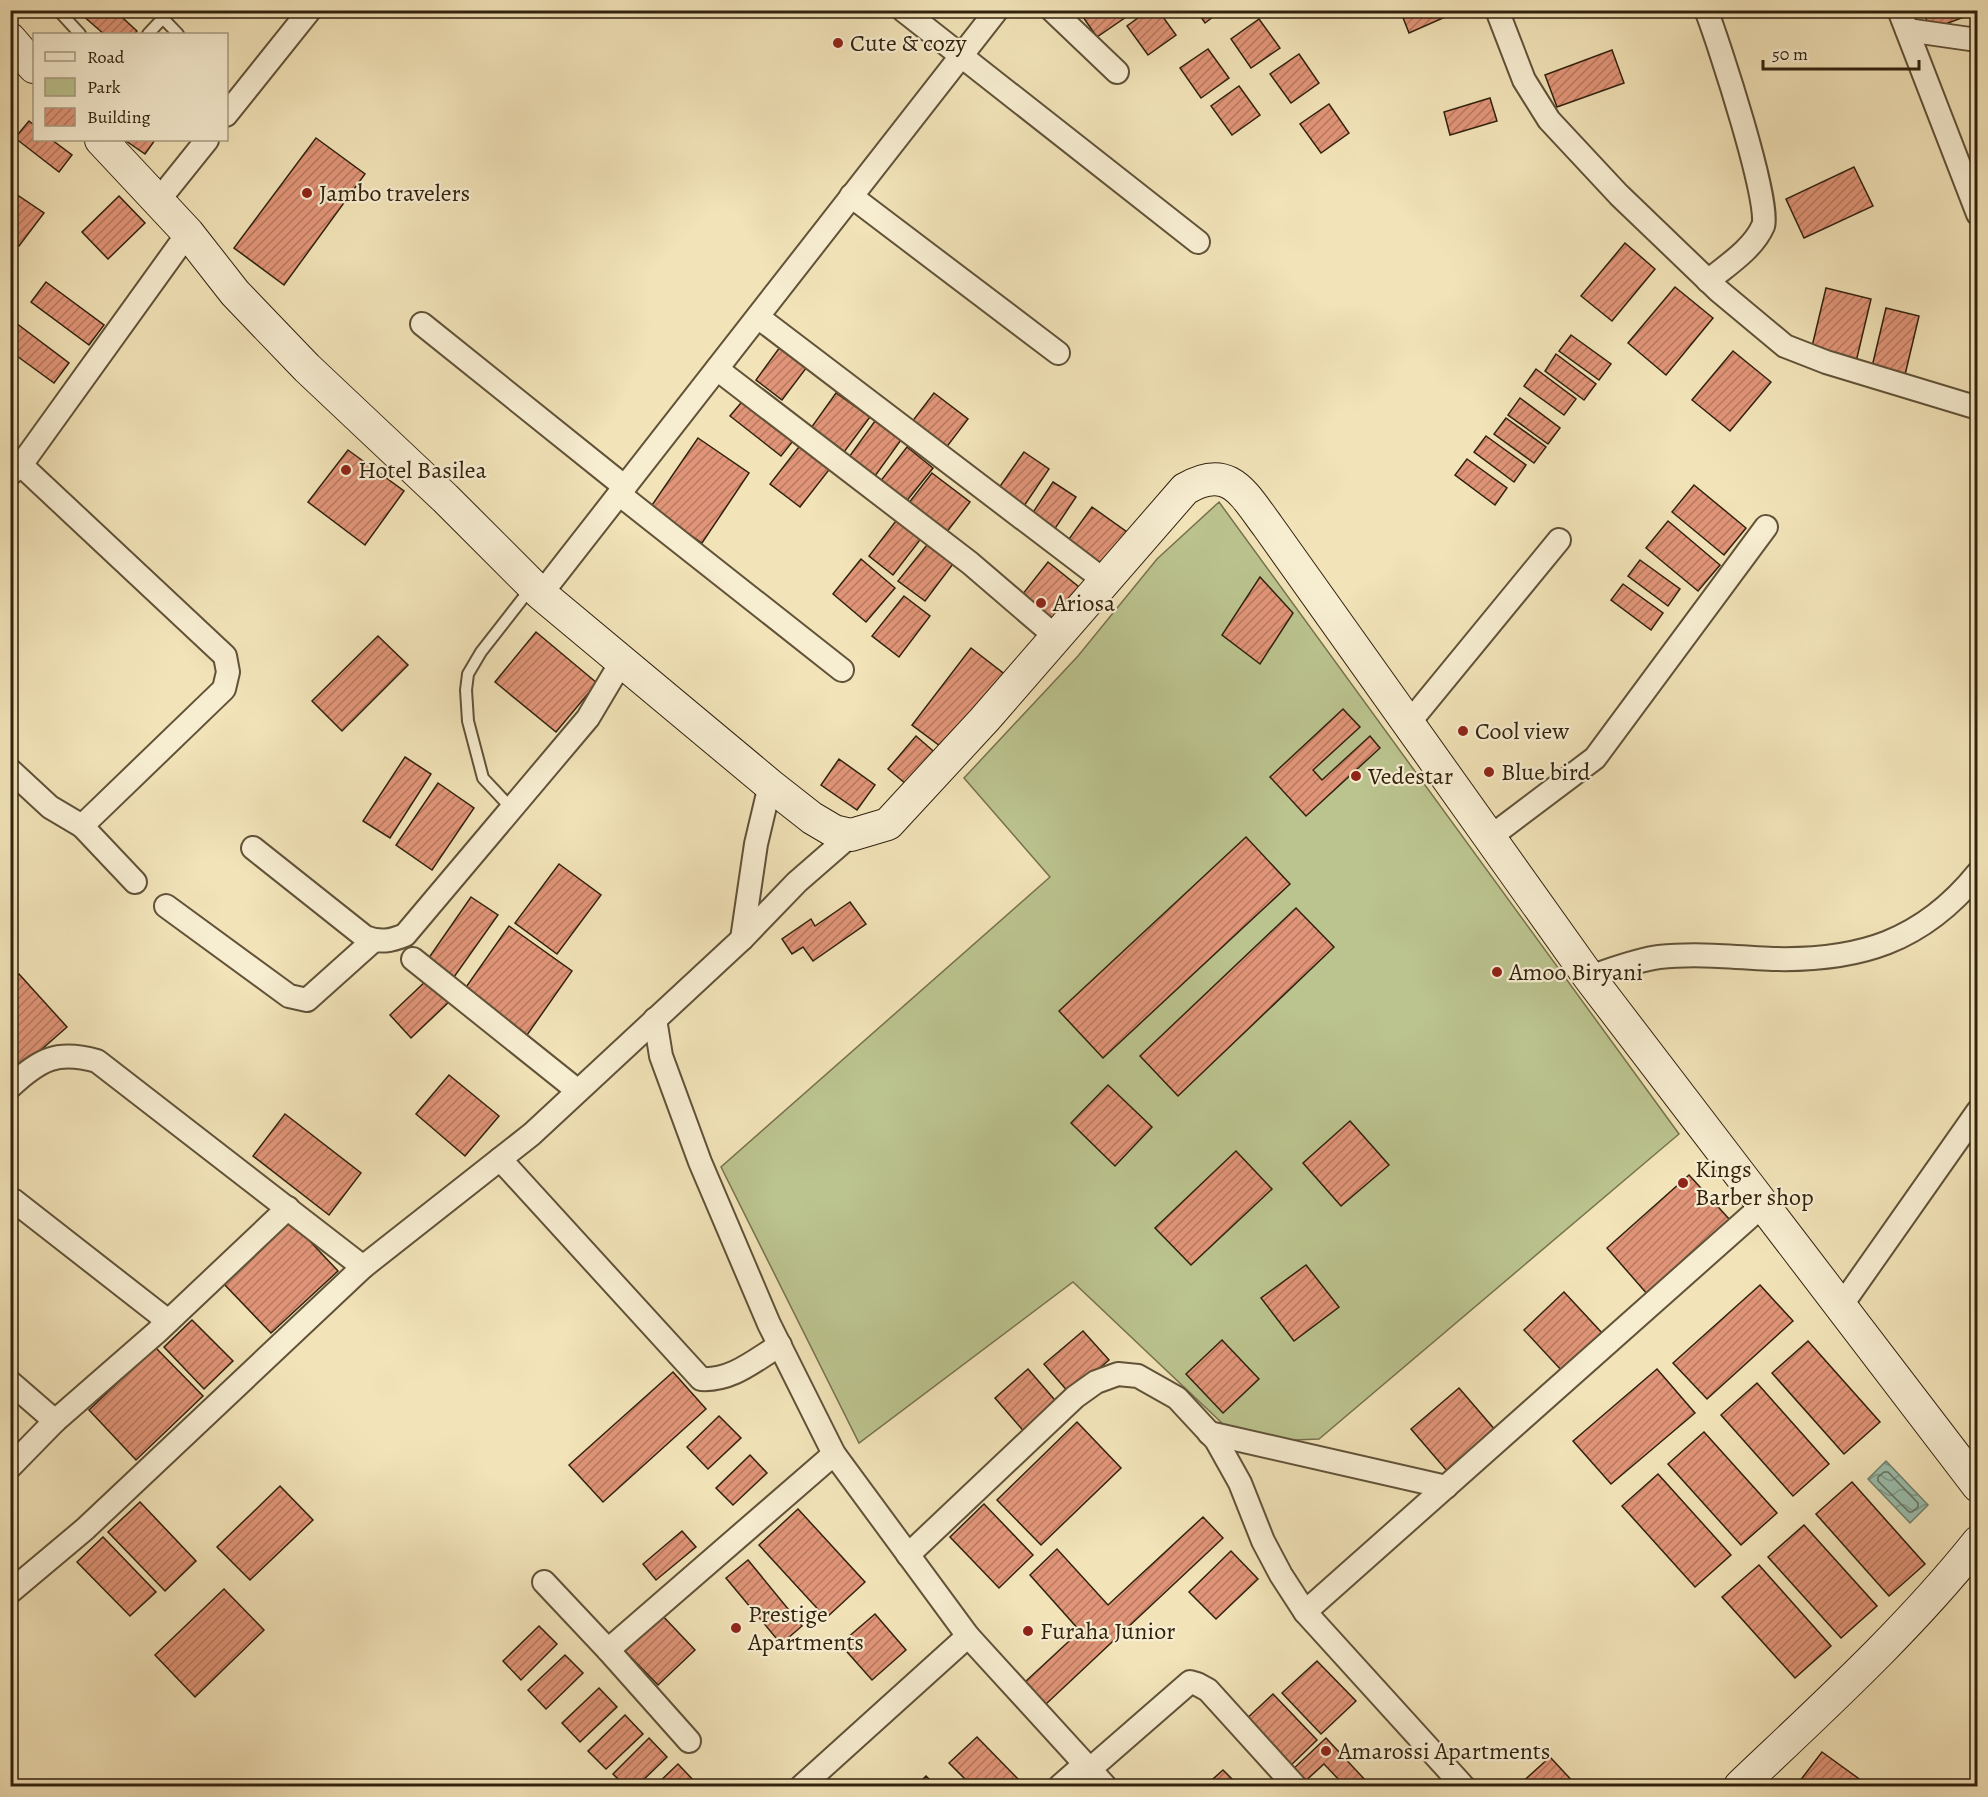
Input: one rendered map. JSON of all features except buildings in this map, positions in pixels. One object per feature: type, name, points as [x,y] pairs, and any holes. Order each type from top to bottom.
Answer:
[{"type":"street","points":[[228,112],[310,10]]},
{"type":"street","points":[[903,10],[1198,242]]},
{"type":"street","points":[[537,590],[622,490],[997,10]]},
{"type":"street","points":[[1052,10],[1117,72]]},
{"type":"street","points":[[1497,10],[1524,80],[1549,120],[1619,195],[1708,281],[1785,346],[1826,362],[1977,408]]},
{"type":"street","points":[[1707,10],[1757,171],[1765,216],[1764,225],[1740,255],[1708,281]]},
{"type":"street","points":[[1903,20],[1970,39],[1977,38]]},
{"type":"street","points":[[1903,20],[1977,214]]},
{"type":"street","points":[[10,39],[33,66]]},
{"type":"street","points":[[102,141],[188,233],[235,293],[307,368],[537,590],[812,818],[834,831],[851,835]]},
{"type":"street","points":[[158,201],[206,141]]},
{"type":"street","points":[[851,196],[1058,353]]},
{"type":"street","points":[[81,826],[224,689],[228,672],[225,656],[16,469],[188,233]]},
{"type":"street","points":[[758,317],[1105,581]]},
{"type":"street","points":[[422,324],[842,670]]},
{"type":"street","points":[[717,369],[970,563],[1055,636]]},
{"type":"street","points":[[10,1592],[85,1529],[363,1267],[532,1134],[742,939],[796,882],[851,835],[888,824],[985,719],[1185,489],[1199,481],[1211,478],[1231,483],[1243,494],[1267,525],[1589,977],[1977,1486]]},
{"type":"street","points":[[1489,838],[1595,758],[1766,526]]},
{"type":"street","points":[[1408,724],[1559,540]]},
{"type":"street","points":[[253,848],[365,937],[390,942],[405,935],[588,718],[622,661]]},
{"type":"street","points":[[10,770],[50,807],[81,826],[135,882]]},
{"type":"street","points":[[742,939],[756,844],[770,785]]},
{"type":"street","points":[[1589,977],[1658,957],[1715,956],[1775,959],[1831,957],[1877,948],[1918,928],[1939,914],[1963,891],[1977,873]]},
{"type":"street","points":[[166,906],[289,996],[308,1000],[374,940]]},
{"type":"street","points":[[413,959],[578,1091]]},
{"type":"street","points":[[655,1019],[661,1056],[700,1162],[780,1344],[834,1454],[968,1636],[1105,1786]]},
{"type":"street","points":[[10,1087],[27,1071],[47,1060],[78,1056],[97,1061],[363,1267]]},
{"type":"street","points":[[1841,1306],[1977,1112]]},
{"type":"street","points":[[500,1159],[701,1379],[714,1380],[729,1377],[780,1344]]},
{"type":"street","points":[[14,1200],[168,1321]]},
{"type":"street","points":[[1305,1612],[1763,1205]]},
{"type":"street","points":[[10,1467],[56,1421],[288,1209]]},
{"type":"street","points":[[908,1555],[1075,1397],[1096,1382],[1118,1374],[1138,1376],[1177,1398],[1216,1440],[1240,1483],[1263,1541],[1281,1575],[1305,1612],[1463,1786]]},
{"type":"street","points":[[10,1382],[56,1421]]},
{"type":"street","points":[[1209,1433],[1446,1487]]},
{"type":"street","points":[[608,1650],[834,1454]]},
{"type":"street","points":[[1740,1786],[1840,1691],[1942,1587],[1977,1542]]},
{"type":"street","points":[[544,1582],[689,1741]]},
{"type":"street","points":[[802,1786],[968,1636]]},
{"type":"street","points":[[1060,1786],[1087,1767],[1190,1682],[1197,1683],[1208,1690],[1295,1786]]},
{"type":"lane","points":[[58,10],[79,33]]},
{"type":"lane","points":[[149,33],[159,14],[177,33]]},
{"type":"lane","points":[[512,809],[483,778],[468,721],[466,690],[468,674],[481,652],[537,590]]},
{"type":"green space","points":[[1219,502],[1679,1134],[1319,1439],[1242,1442],[1073,1282],[859,1443],[721,1167],[1050,877],[964,778],[1078,656],[1157,559]]},
{"type":"water","points":[[1886,1461],[1928,1505],[1910,1523],[1868,1479]]},
{"type":"place","name":"Cute & cozy","points":[[838,43]]},
{"type":"place","name":"Jambo travelers","points":[[307,193]]},
{"type":"place","name":"Hotel Basilea","points":[[346,470]]},
{"type":"place","name":"Ariosa","points":[[1041,603]]},
{"type":"place","name":"Cool view","points":[[1463,731]]},
{"type":"place","name":"Blue bird","points":[[1489,772]]},
{"type":"place","name":"Vedestar","points":[[1356,776]]},
{"type":"place","name":"Amoo Biryani","points":[[1497,972]]},
{"type":"place","name":"Kings Barber shop","points":[[1683,1183]]},
{"type":"place","name":"Prestige Apartments","points":[[736,1628]]},
{"type":"place","name":"Furaha Junior","points":[[1028,1631]]},
{"type":"place","name":"Amarossi Apartments","points":[[1326,1751]]}]
